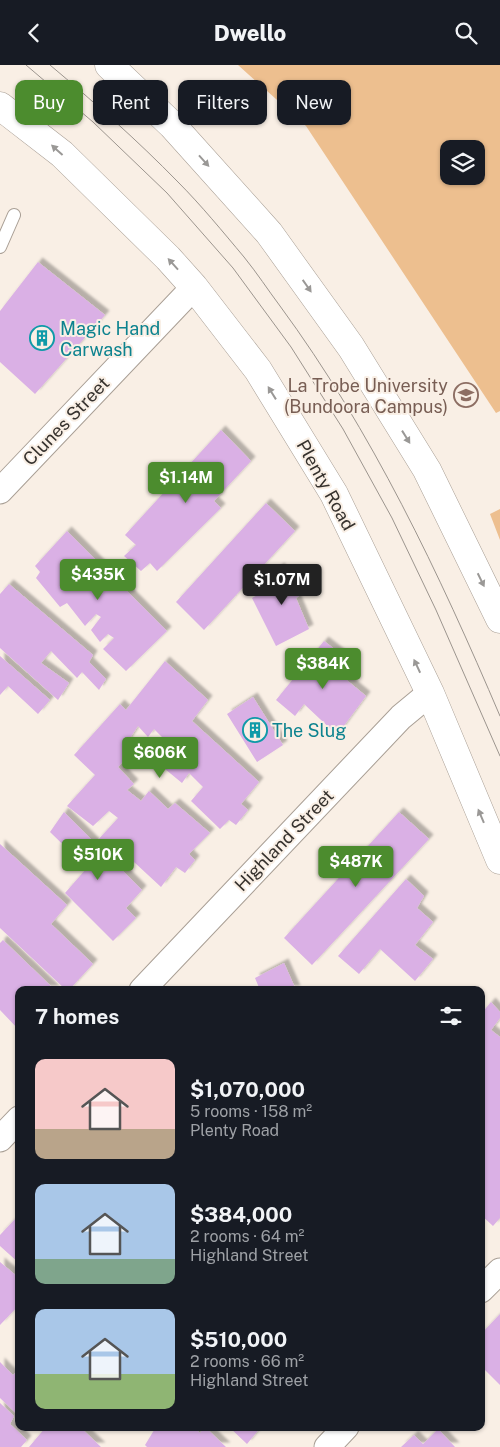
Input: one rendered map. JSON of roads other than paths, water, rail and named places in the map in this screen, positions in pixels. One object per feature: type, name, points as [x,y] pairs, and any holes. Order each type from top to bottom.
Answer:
[{"type":"highway","points":[[109,65],[172,125],[269,233],[346,340],[427,470],[500,619]]},
{"type":"highway","name":"Plenty Road","points":[[0,106],[62,154],[168,258],[194,287],[258,370],[334,494],[430,693],[500,860]]},
{"type":"street","name":"Clunes Street","points":[[0,491],[194,287]]},
{"type":"street","name":"Highland Street","points":[[146,986],[401,717],[430,693]]},
{"type":"street","points":[[0,1139],[15,1123]]},
{"type":"street","points":[[485,1286],[500,1271]]},
{"type":"street","points":[[327,1447],[342,1431]]},
{"type":"lane","points":[[0,232],[12,219],[0,247]]},
{"type":"tram line","points":[[26,65],[93,122],[167,193],[233,268],[291,347],[343,429],[392,518],[436,610],[500,756]]},
{"type":"tram line","points":[[50,65],[163,166],[220,228],[249,263],[280,306],[345,403],[402,504],[453,609],[500,716]]},
{"type":"place","name":"Magic Hand Carwash","points":[[42,338]]},
{"type":"place","name":"La Trobe University (Bundoora Campus)","points":[[466,395]]},
{"type":"place","name":"The Slug","points":[[255,730]]}]
